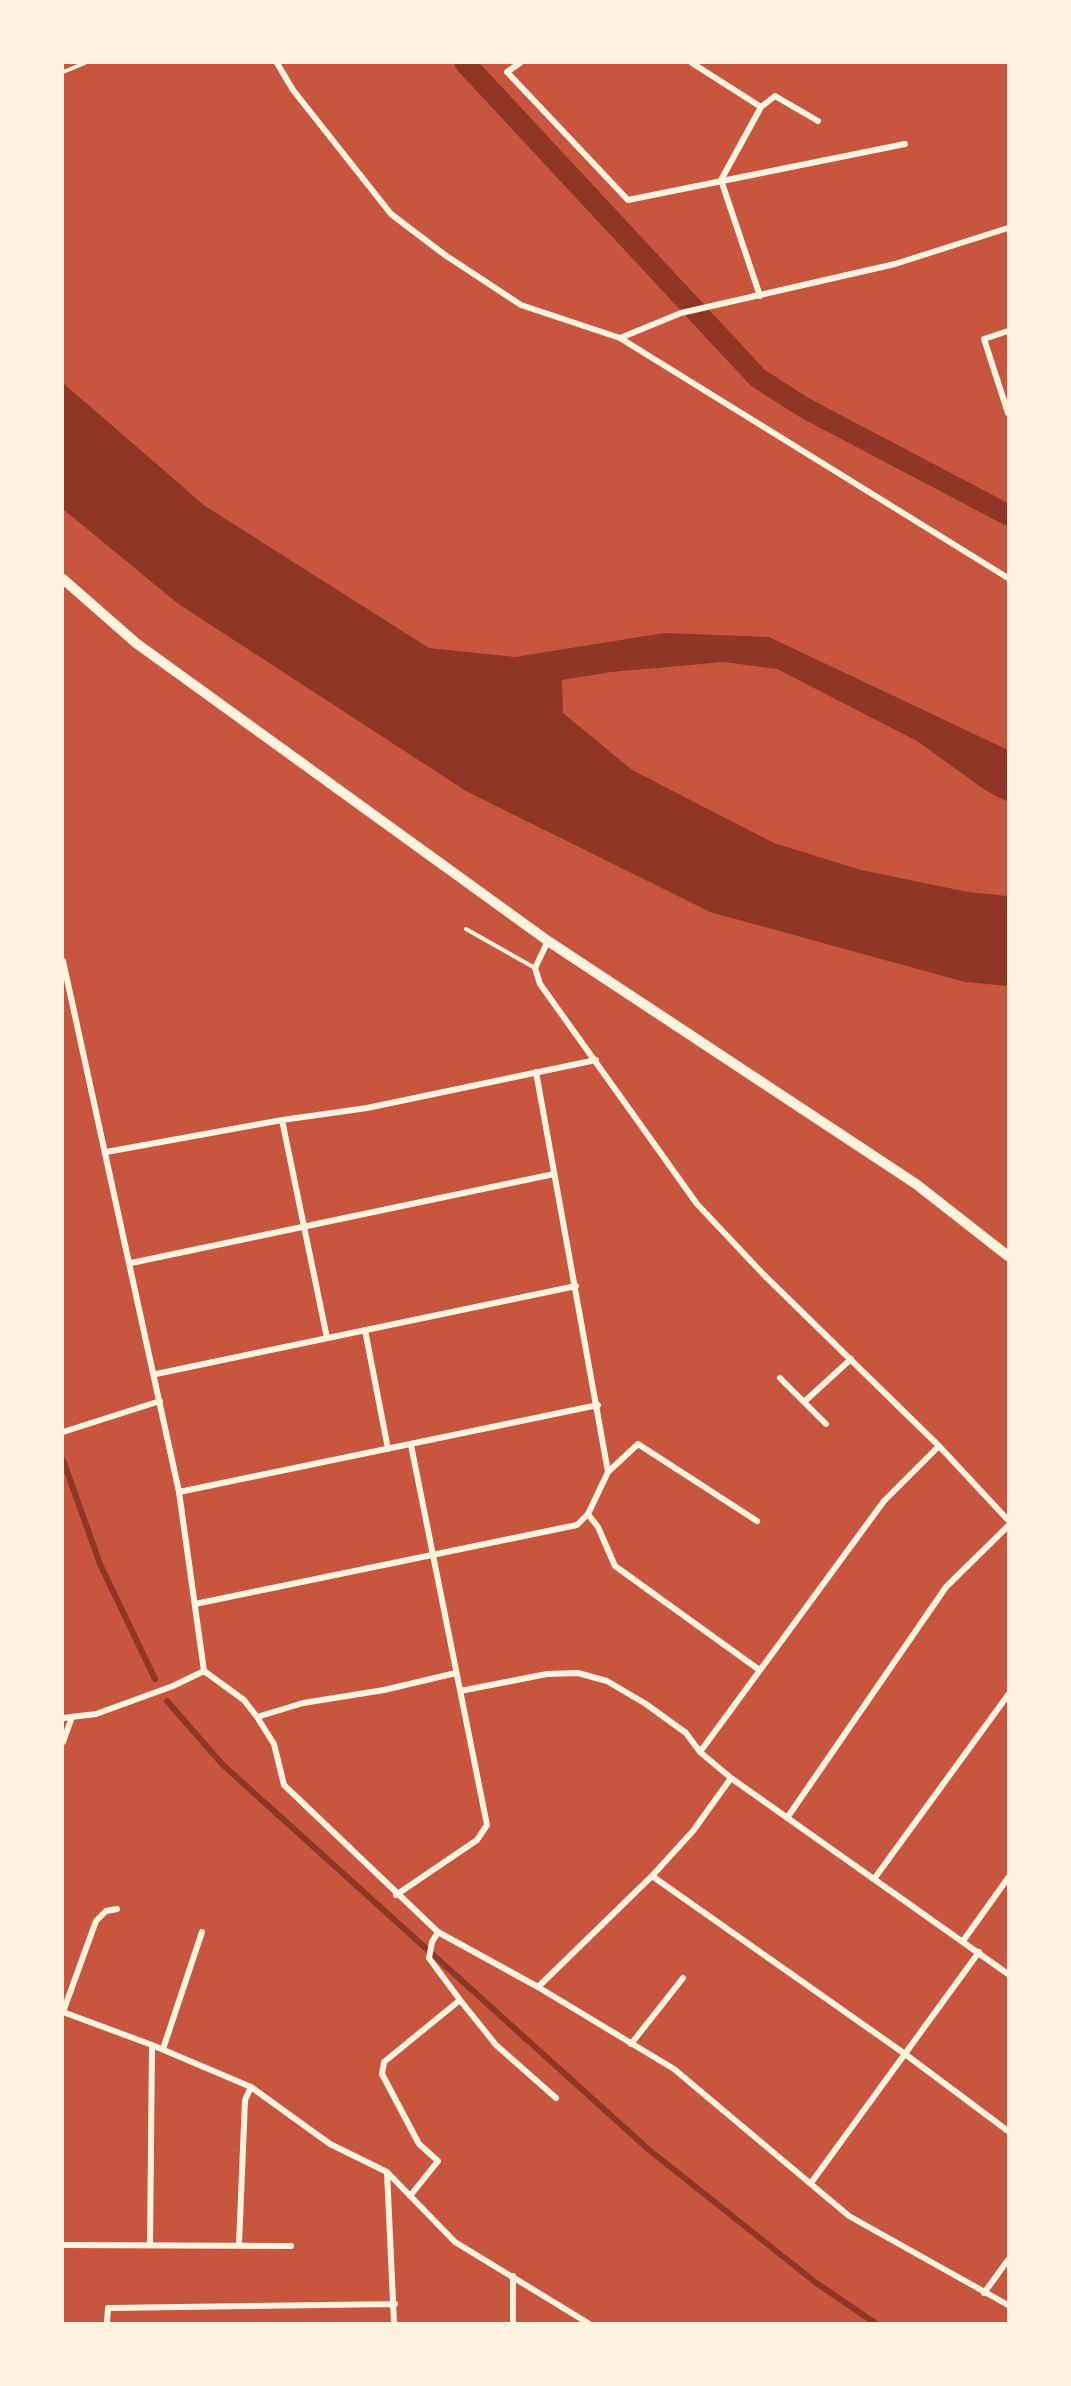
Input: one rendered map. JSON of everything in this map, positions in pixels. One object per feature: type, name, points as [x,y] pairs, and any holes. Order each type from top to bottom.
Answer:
[{"type":"street","points":[[277,63],[293,90],[391,214],[445,255],[521,305],[620,338],[1008,578]]},
{"type":"street","points":[[520,63],[507,72],[628,200],[905,144]]},
{"type":"street","points":[[692,63],[761,107]]},
{"type":"street","points":[[760,296],[721,180],[761,107],[775,96],[818,121]]},
{"type":"street","points":[[620,338],[681,313],[895,264],[1008,228]]},
{"type":"street","points":[[1008,331],[984,339],[1008,413]]},
{"type":"street","points":[[63,579],[136,644],[548,941],[916,1184],[1008,1256]]},
{"type":"street","points":[[548,941],[535,968],[540,984],[697,1204],[764,1275],[939,1446],[1008,1520]]},
{"type":"street","points":[[63,961],[156,1374],[179,1492],[204,1671],[244,1700],[256,1717],[274,1744],[284,1785],[396,1895],[438,1932],[538,1987],[674,2068],[812,2182],[849,2216],[1008,2305]]},
{"type":"street","points":[[106,1152],[282,1120],[367,1108],[596,1060]]},
{"type":"street","points":[[536,1072],[609,1472]]},
{"type":"street","points":[[282,1120],[327,1338]]},
{"type":"street","points":[[131,1263],[554,1174]]},
{"type":"street","points":[[156,1374],[576,1286]]},
{"type":"street","points":[[365,1330],[388,1449]]},
{"type":"street","points":[[804,1402],[851,1359]]},
{"type":"street","points":[[780,1378],[826,1424]]},
{"type":"street","points":[[63,1432],[160,1401]]},
{"type":"street","points":[[179,1492],[598,1405]]},
{"type":"street","points":[[396,1895],[477,1840],[487,1825],[411,1444]]},
{"type":"street","points":[[195,1604],[577,1525],[588,1514],[609,1472],[638,1444],[757,1521]]},
{"type":"street","points":[[700,1752],[758,1669],[884,1501],[939,1446]]},
{"type":"street","points":[[588,1514],[598,1527],[615,1566],[758,1669]]},
{"type":"street","points":[[787,1818],[946,1587],[1008,1526]]},
{"type":"street","points":[[63,1718],[96,1714],[173,1686],[204,1671]]},
{"type":"street","points":[[256,1717],[303,1703],[384,1690],[456,1673]]},
{"type":"street","points":[[460,1691],[547,1674],[578,1673],[607,1681],[646,1704],[686,1733],[700,1752],[731,1778],[1008,1974]]},
{"type":"street","points":[[874,1879],[1008,1695]]},
{"type":"street","points":[[63,1742],[72,1717]]},
{"type":"street","points":[[538,1987],[652,1876],[693,1831],[731,1778]]},
{"type":"street","points":[[652,1876],[905,2054],[1008,2131]]},
{"type":"street","points":[[963,1941],[1008,1878]]},
{"type":"street","points":[[117,1909],[106,1911],[96,1921],[63,2012],[152,2044],[251,2087],[330,2144],[387,2172],[455,2242],[588,2323]]},
{"type":"street","points":[[162,2049],[202,1932]]},
{"type":"street","points":[[438,1932],[432,1942],[429,1959],[496,2045],[556,2098]]},
{"type":"street","points":[[812,2182],[979,1952]]},
{"type":"street","points":[[631,2044],[683,1978]]},
{"type":"street","points":[[410,2196],[438,2161],[419,2144],[385,2082],[382,2074],[384,2062],[460,2000]]},
{"type":"street","points":[[150,2245],[152,2044]]},
{"type":"street","points":[[239,2246],[245,2100],[251,2087]]},
{"type":"street","points":[[387,2172],[394,2323]]},
{"type":"street","points":[[63,2245],[291,2246]]},
{"type":"street","points":[[984,2293],[1008,2260]]},
{"type":"street","points":[[513,2276],[513,2323]]},
{"type":"street","points":[[107,2323],[108,2308],[394,2304]]},
{"type":"lane","points":[[466,928],[535,968]]},
{"type":"path","points":[[63,72],[85,63]]},
{"type":"shaded area","points":[[63,383],[205,506],[429,648],[515,657],[664,633],[769,637],[1008,750],[1008,802],[985,790],[917,741],[777,669],[724,662],[611,672],[562,680],[563,713],[632,770],[774,843],[861,870],[968,892],[1008,896],[1008,986],[965,982],[710,912],[466,791],[177,603],[63,509]]},
{"type":"waterway","points":[[465,63],[758,378],[805,408],[1008,515]]},
{"type":"waterway","points":[[63,1460],[100,1564],[155,1679]]},
{"type":"waterway","points":[[167,1701],[223,1765],[648,2149],[815,2282],[875,2323]]}]
